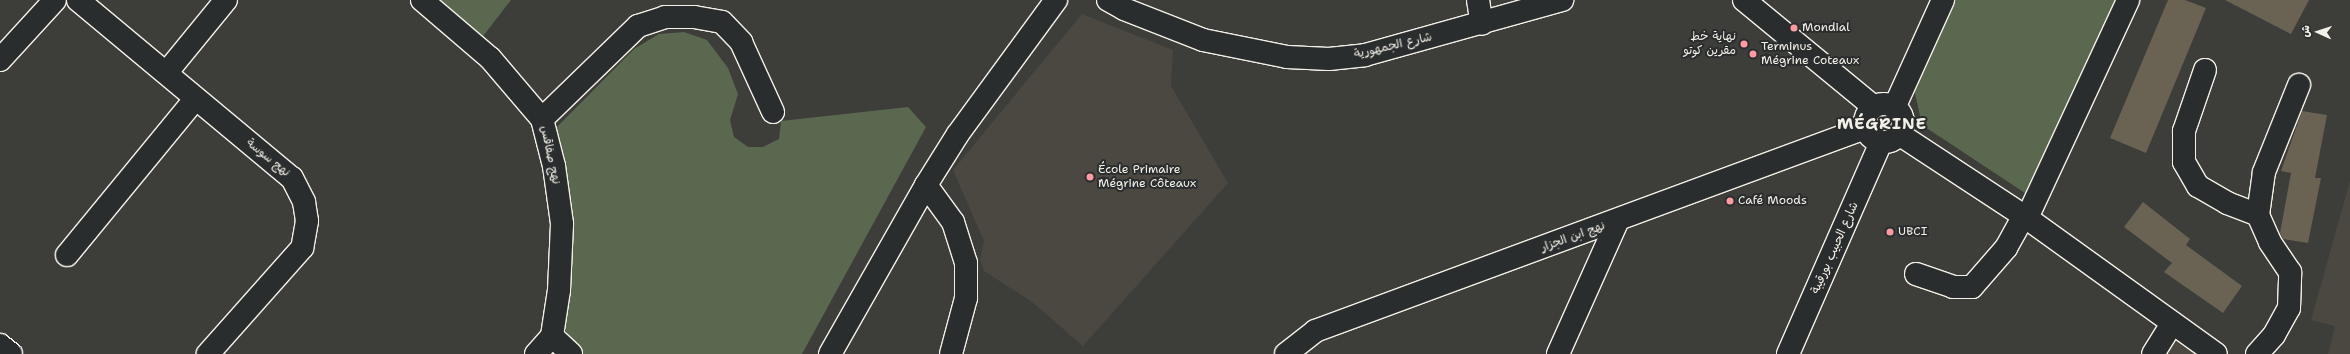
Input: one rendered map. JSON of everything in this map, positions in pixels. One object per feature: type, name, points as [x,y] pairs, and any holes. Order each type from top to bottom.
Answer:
[{"type":"street","points":[[0,60],[55,0]]},
{"type":"street","name":"نهج سوسة","points":[[78,0],[167,72],[196,99],[292,178],[304,202],[307,221],[302,248],[208,354]]},
{"type":"street","points":[[167,72],[226,0]]},
{"type":"street","name":"نهج صفاقس","points":[[422,0],[490,58],[542,119],[554,166],[562,224],[559,290],[552,336]]},
{"type":"street","points":[[830,354],[926,185],[967,122],[1056,0]]},
{"type":"street","name":"شارع الجمهورية","points":[[1108,0],[1124,9],[1203,40],[1287,57],[1329,59],[1365,55],[1482,24],[1562,0]]},
{"type":"street","points":[[1478,0],[1482,24]]},
{"type":"street","points":[[1744,0],[1902,121],[1890,138]]},
{"type":"street","points":[[1943,0],[1884,107],[1865,119],[1865,128],[1868,134],[1890,138],[2025,217],[2216,354]]},
{"type":"street","points":[[1916,274],[1953,287],[1972,287],[2006,248],[2025,217],[2128,0]]},
{"type":"street","points":[[542,119],[638,26],[665,16],[694,17],[722,22],[741,42],[773,112]]},
{"type":"street","points":[[2205,70],[2184,131],[2184,162],[2198,186],[2227,203],[2258,215]]},
{"type":"street","points":[[2257,354],[2274,335],[2289,308],[2290,272],[2270,242],[2258,215],[2264,172],[2299,85]]},
{"type":"street","points":[[67,255],[196,99]]},
{"type":"street","name":"نهج ابن الجزار","points":[[1286,354],[1315,331],[1865,128]]},
{"type":"street","name":"شارع الحبيب بورقيبة","points":[[1788,354],[1890,138]]},
{"type":"street","points":[[926,185],[953,222],[966,264],[966,298],[951,354]]},
{"type":"street","points":[[1558,354],[1618,220]]},
{"type":"street","points":[[2153,354],[2172,323]]},
{"type":"street","points":[[536,354],[552,336],[571,354]]},
{"type":"street","points":[[0,345],[11,354]]},
{"type":"shaded area","name":"École Primaire Mégrine Côteaux","points":[[1082,14],[1173,50],[1171,86],[1228,183],[1083,346],[1032,302],[984,271],[980,259],[984,241],[953,170]]},
{"type":"shaded area","points":[[2350,181],[2350,354],[2328,354],[2335,326],[2311,320]]},
{"type":"shaded area","points":[[2154,327],[2196,354],[2141,354]]},
{"type":"green space","points":[[427,0],[511,0],[477,44]]},
{"type":"green space","points":[[1954,0],[2116,0],[2031,197],[1922,125],[1914,89]]},
{"type":"green space","points":[[684,32],[707,40],[728,68],[738,94],[730,120],[734,137],[748,147],[763,147],[779,139],[781,121],[908,107],[926,127],[802,354],[579,354],[564,328],[555,129],[634,49],[659,34]]},
{"type":"building","points":[[2168,0],[2185,0],[2206,8],[2146,153],[2110,138]]},
{"type":"building","points":[[2225,0],[2309,0],[2291,34]]},
{"type":"building","points":[[2302,111],[2327,115],[2315,178],[2321,178],[2308,243],[2283,239],[2280,233],[2291,173],[2281,171]]},
{"type":"building","points":[[2143,202],[2190,239],[2186,245],[2242,286],[2223,313],[2164,272],[2172,263],[2124,227]]},
{"type":"place","name":"Mondial","points":[[1794,28]]},
{"type":"place","name":"نهاية خط مقرين كوتو","points":[[1744,44]]},
{"type":"place","name":"Terminus Mégrine Coteaux","points":[[1753,54]]},
{"type":"place","name":"École Primaire Mégrine Côteaux","points":[[1090,177]]},
{"type":"place","name":"Café Moods","points":[[1730,201]]},
{"type":"place","name":"UBCI","points":[[1890,232]]},
{"type":"district","name":"MÉGRINE","points":[[1882,124]]}]
